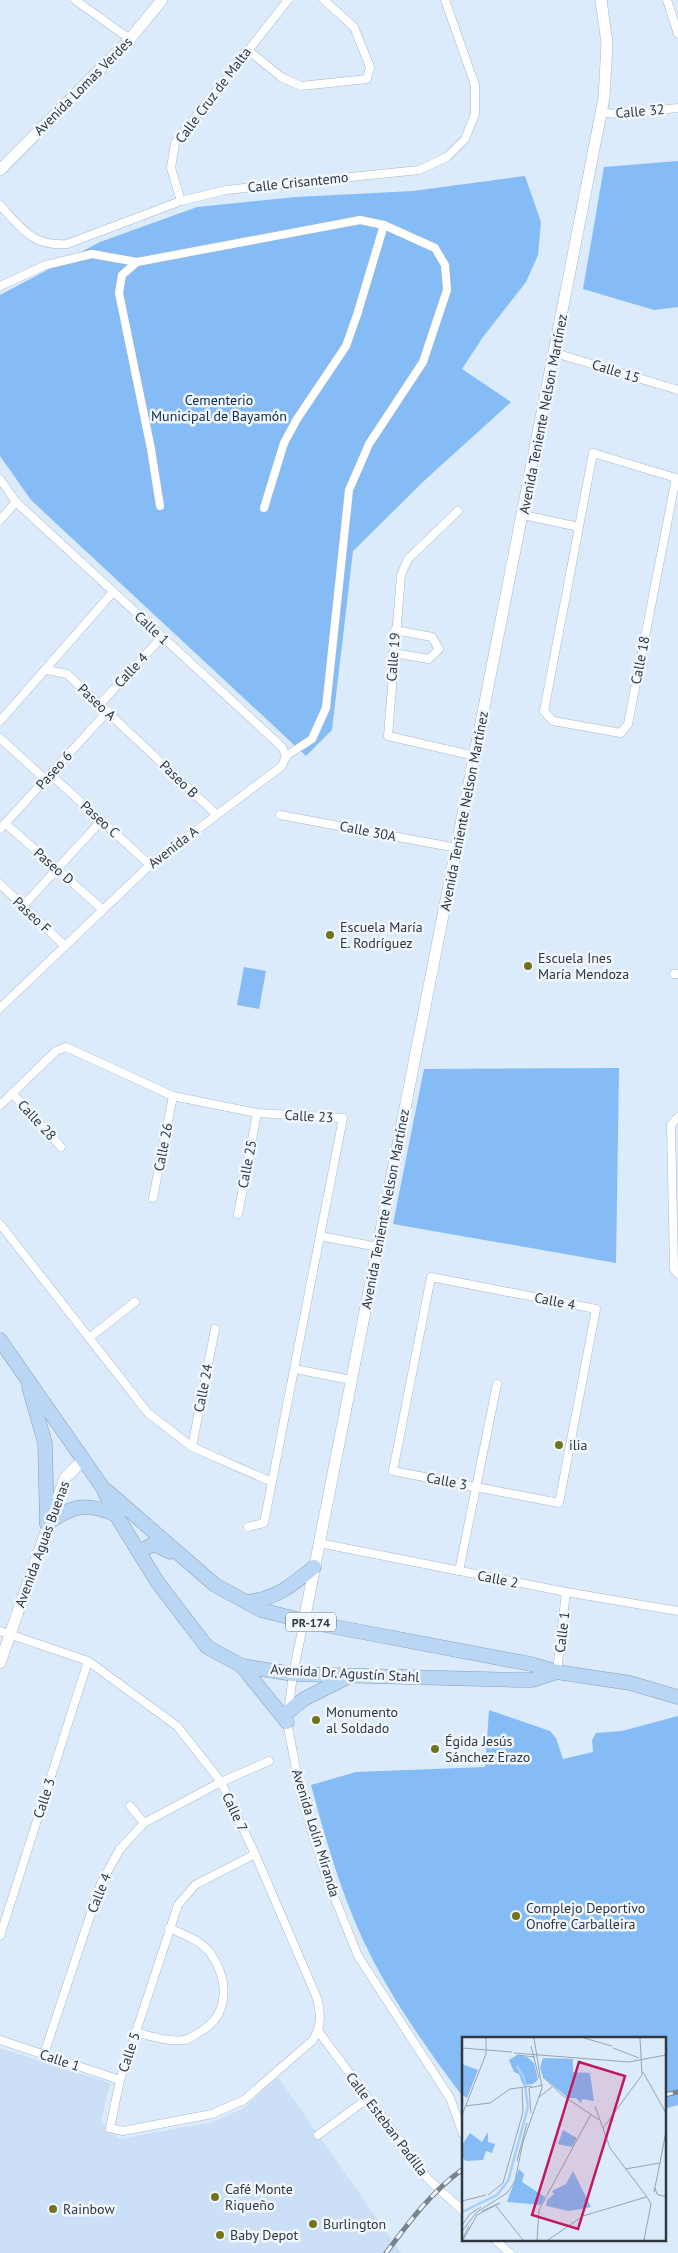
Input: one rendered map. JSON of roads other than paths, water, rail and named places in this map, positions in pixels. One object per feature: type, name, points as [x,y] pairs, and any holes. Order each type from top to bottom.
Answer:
[{"type":"highway","name":"Avenida Dr. Agustín Stahl","points":[[0,1340],[104,1488],[215,1585],[261,1610],[304,1621],[531,1664],[557,1672],[630,1683],[678,1697]]},
{"type":"highway","points":[[26,1376],[45,1443],[47,1524]]},
{"type":"highway","name":"Avenida Dr. Agustín Stahl","points":[[104,1488],[116,1515],[158,1583],[208,1647],[242,1666],[293,1674],[515,1680],[532,1680],[557,1672]]},
{"type":"highway","points":[[47,1524],[65,1510],[99,1508],[116,1515]]},
{"type":"highway","points":[[139,1552],[153,1544],[186,1560]]},
{"type":"highway","points":[[247,1602],[266,1600],[288,1588],[314,1567]]},
{"type":"highway","points":[[242,1666],[287,1717],[304,1700],[352,1675]]},
{"type":"street","points":[[75,0],[130,39]]},
{"type":"street","name":"Avenida Lomas Verdes","points":[[0,170],[130,39],[162,0]]},
{"type":"street","name":"Calle Cruz de Malta","points":[[181,201],[171,168],[175,143],[288,0]]},
{"type":"street","points":[[248,50],[281,77],[301,86],[367,79],[370,67],[354,27],[324,0]]},
{"type":"street","name":"Calle Crisantemo","points":[[0,205],[28,235],[52,246],[67,244],[181,201],[226,190],[419,170],[447,157],[465,139],[475,114],[475,85],[445,0]]},
{"type":"street","name":"Avenida Teniente Nelson Martínez","points":[[304,1621],[604,98],[607,43],[602,0]]},
{"type":"street","points":[[667,0],[678,34]]},
{"type":"street","name":"Calle 32","points":[[601,113],[622,114],[678,108]]},
{"type":"street","name":"Avenida A","points":[[0,1008],[150,865],[282,766],[286,756],[312,739],[326,708],[349,490],[369,444],[423,362],[447,290],[445,265],[435,248],[384,225],[360,220],[137,262]]},
{"type":"street","points":[[264,508],[284,443],[296,419],[346,346],[384,225]]},
{"type":"street","points":[[0,286],[46,265],[92,254],[137,262]]},
{"type":"street","points":[[137,262],[122,275],[119,293],[151,449],[160,506]]},
{"type":"street","name":"Calle 15","points":[[555,353],[678,390]]},
{"type":"street","name":"Calle 18","points":[[593,453],[676,478],[628,724],[621,732],[553,721],[544,711],[579,527],[593,453]]},
{"type":"street","name":"Calle 1","points":[[0,479],[16,502],[282,747],[286,756]]},
{"type":"street","points":[[0,520],[16,502]]},
{"type":"street","name":"Calle 19","points":[[458,510],[408,559],[401,575],[393,653],[388,736],[475,756]]},
{"type":"street","points":[[522,515],[579,527]]},
{"type":"street","points":[[0,721],[47,670],[113,592]]},
{"type":"street","points":[[393,653],[429,659],[439,649],[432,637],[395,630]]},
{"type":"street","name":"Calle 4","points":[[100,704],[162,637]]},
{"type":"street","name":"Paseo A","points":[[47,670],[67,674],[142,743]]},
{"type":"street","name":"Paseo 6","points":[[2,826],[108,711]]},
{"type":"street","name":"Paseo C","points":[[0,738],[102,820],[150,865]]},
{"type":"street","name":"Paseo B","points":[[142,743],[216,814]]},
{"type":"street","name":"Calle 30A","points":[[280,815],[457,848]]},
{"type":"street","points":[[23,906],[102,820]]},
{"type":"street","name":"Paseo D","points":[[2,826],[58,869],[102,909]]},
{"type":"street","name":"Paseo F","points":[[0,884],[64,945]]},
{"type":"street","name":"Calle 23","points":[[0,1105],[56,1051],[66,1047],[173,1096],[257,1113],[343,1118],[264,1523],[248,1527]]},
{"type":"street","name":"Calle 28","points":[[12,1093],[61,1147]]},
{"type":"street","name":"Calle 26","points":[[153,1198],[173,1096]]},
{"type":"street","name":"Calle 25","points":[[238,1214],[257,1113]]},
{"type":"street","points":[[678,1117],[671,1125],[674,1269],[678,1274]]},
{"type":"street","points":[[0,1224],[148,1413],[192,1447],[272,1482]]},
{"type":"street","points":[[320,1236],[378,1247]]},
{"type":"street","name":"Calle 4","points":[[393,1471],[431,1277],[596,1309],[559,1503],[476,1486]]},
{"type":"street","points":[[89,1338],[136,1302]]},
{"type":"street","name":"Calle 24","points":[[192,1447],[215,1329]]},
{"type":"street","points":[[294,1369],[351,1380]]},
{"type":"street","points":[[476,1486],[497,1384]]},
{"type":"street","name":"Avenida Aguas Buenas","points":[[0,1663],[5,1633],[64,1478],[83,1460]]},
{"type":"street","name":"Calle 3","points":[[393,1471],[476,1486],[459,1571]]},
{"type":"street","name":"Calle 2","points":[[319,1543],[566,1592],[678,1611]]},
{"type":"street","name":"Calle 1","points":[[557,1672],[566,1592]]},
{"type":"street","name":"Avenida Lolín Miranda","points":[[304,1621],[293,1674],[287,1717],[302,1796],[325,1874],[358,1956],[450,2098],[462,2131]]},
{"type":"street","name":"Calle 7","points":[[5,1633],[88,1661],[177,1726],[221,1782],[317,1998],[320,2013],[319,2032]]},
{"type":"street","name":"Calle 3","points":[[0,1936],[88,1661]]},
{"type":"street","name":"Calle 4","points":[[44,2054],[101,1882],[120,1849],[144,1823],[221,1782],[269,1761]]},
{"type":"street","points":[[130,1806],[144,1823]]},
{"type":"street","name":"Calle 5","points":[[254,1854],[195,1885],[178,1905],[120,2080],[110,2128],[123,2131],[212,2114],[244,2100],[312,2041],[319,2032]]},
{"type":"street","points":[[135,2032],[168,2041],[186,2040],[209,2028],[223,2006],[224,1983],[211,1954],[194,1938],[169,1928]]},
{"type":"street","name":"Calle Esteban Padilla","points":[[319,2032],[428,2179],[462,2210]]},
{"type":"street","name":"Calle 1","points":[[0,2040],[120,2080]]},
{"type":"street","points":[[318,2135],[367,2099]]},
{"type":"street","points":[[495,2240],[510,2253]]},
{"type":"railway","points":[[666,2095],[678,2092]]},
{"type":"railway","points":[[386,2253],[412,2219],[441,2187],[462,2170]]},
{"type":"place","name":"Escuela María E. Rodríguez","points":[[330,935]]},
{"type":"place","name":"Escuela Ines María Mendoza","points":[[528,966]]},
{"type":"place","name":"ilia","points":[[559,1445]]},
{"type":"place","name":"Monumento al Soldado","points":[[316,1720]]},
{"type":"place","name":"Égida Jesús Sánchez Erazo","points":[[435,1749]]},
{"type":"place","name":"Complejo Deportivo Onofre Carballeira","points":[[516,1916]]},
{"type":"place","name":"Café Monte Riqueño","points":[[215,2197]]},
{"type":"place","name":"Rainbow","points":[[53,2209]]},
{"type":"place","name":"Burlington","points":[[313,2224]]},
{"type":"place","name":"Baby Depot","points":[[220,2235]]},
{"type":"park label","name":"Cementerio Municipal de Bayamón","points":[[219,408]]}]
